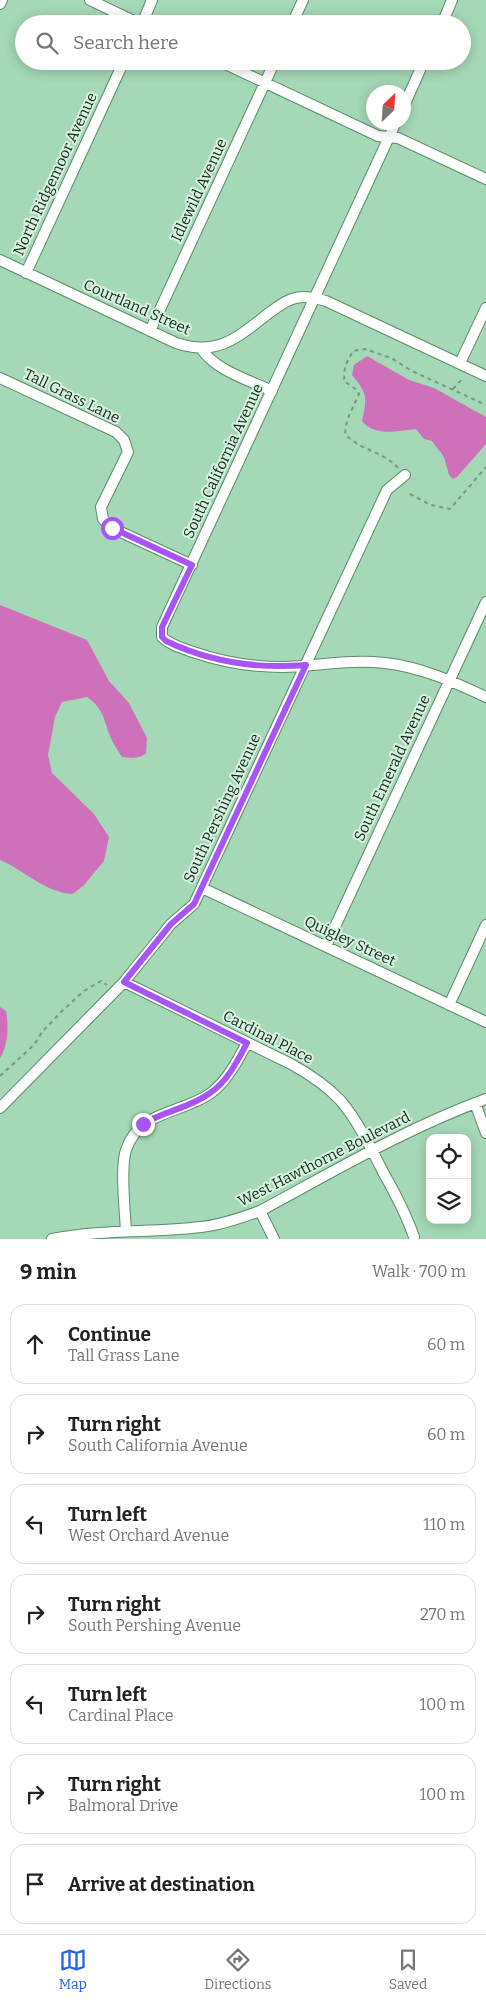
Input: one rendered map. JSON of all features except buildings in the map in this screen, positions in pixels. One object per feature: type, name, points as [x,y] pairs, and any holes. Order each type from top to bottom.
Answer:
[{"type":"street","points":[[0,4],[2,0]]},
{"type":"street","points":[[90,0],[122,15]]},
{"type":"street","points":[[145,15],[152,0]]},
{"type":"street","points":[[296,15],[303,0]]},
{"type":"street","points":[[446,15],[452,0]]},
{"type":"street","name":"North Ridgemoor Avenue","points":[[26,273],[120,70]]},
{"type":"street","points":[[238,70],[378,136],[398,138],[486,179]]},
{"type":"street","name":"Idlewild Avenue","points":[[150,331],[271,70]]},
{"type":"street","points":[[411,90],[420,70]]},
{"type":"street","name":"South California Avenue","points":[[306,665],[283,667],[232,663],[179,647],[166,641],[162,637],[162,627],[392,130]]},
{"type":"street","name":"Courtland Street","points":[[0,260],[190,348],[222,346],[239,336],[281,303],[290,299],[315,298]]},
{"type":"street","points":[[315,298],[326,301],[486,376]]},
{"type":"street","points":[[460,363],[486,308]]},
{"type":"street","points":[[201,348],[206,356],[224,368],[272,391]]},
{"type":"street","name":"Tall Grass Lane","points":[[0,378],[116,432],[124,440],[128,452],[101,508],[103,520],[112,528],[192,565]]},
{"type":"street","name":"South Pershing Avenue","points":[[0,1108],[124,982],[171,924],[194,904],[388,490],[405,475]]},
{"type":"street","name":"South Emerald Avenue","points":[[326,946],[486,602]]},
{"type":"street","points":[[306,665],[349,661],[388,663],[424,671],[486,697]]},
{"type":"street","name":"Quigley Street","points":[[202,888],[486,1022]]},
{"type":"street","points":[[449,1005],[486,925]]},
{"type":"street","name":"Cardinal Place","points":[[124,982],[291,1064],[311,1075],[327,1088],[352,1115],[408,1219],[414,1237]]},
{"type":"street","points":[[126,1230],[124,1159],[132,1137],[143,1124],[153,1118],[199,1100],[217,1088],[247,1043]]},
{"type":"street","name":"West Hawthorne Boulevard","points":[[52,1239],[75,1234],[202,1227],[260,1211],[434,1120],[486,1099]]},
{"type":"street","points":[[475,1103],[486,1133]]},
{"type":"street","points":[[260,1211],[274,1239]]},
{"type":"path","points":[[405,475],[391,460],[354,444],[345,434],[347,420],[359,394],[357,390],[344,381],[345,366],[354,351],[365,349],[391,358],[412,371],[486,405]]},
{"type":"path","points":[[453,389],[463,378]]},
{"type":"path","points":[[410,494],[432,505],[450,509],[486,467]]},
{"type":"path","points":[[0,1076],[34,1045],[42,1032],[84,991],[101,981],[109,987]]},
{"type":"shaded area","points":[[367,356],[409,380],[434,388],[486,417],[486,444],[457,477],[453,479],[449,475],[444,457],[432,441],[424,439],[416,429],[394,432],[380,431],[367,426],[362,421],[365,396],[352,375],[354,365]]},
{"type":"shaded area","points":[[0,605],[87,640],[109,681],[129,703],[147,738],[146,753],[144,755],[135,758],[122,757],[111,739],[102,714],[93,701],[87,697],[62,702],[55,717],[48,755],[52,773],[94,814],[109,837],[104,861],[84,885],[73,894],[54,890],[0,860]]},
{"type":"shaded area","points":[[0,1007],[6,1011],[8,1029],[5,1047],[0,1058]]},
{"type":"route","points":[[112,528],[192,565],[162,627],[162,637],[166,641],[204,656],[232,663],[283,667],[306,665],[194,904],[171,924],[124,982],[247,1043],[222,1082],[210,1094],[143,1124]]}]
